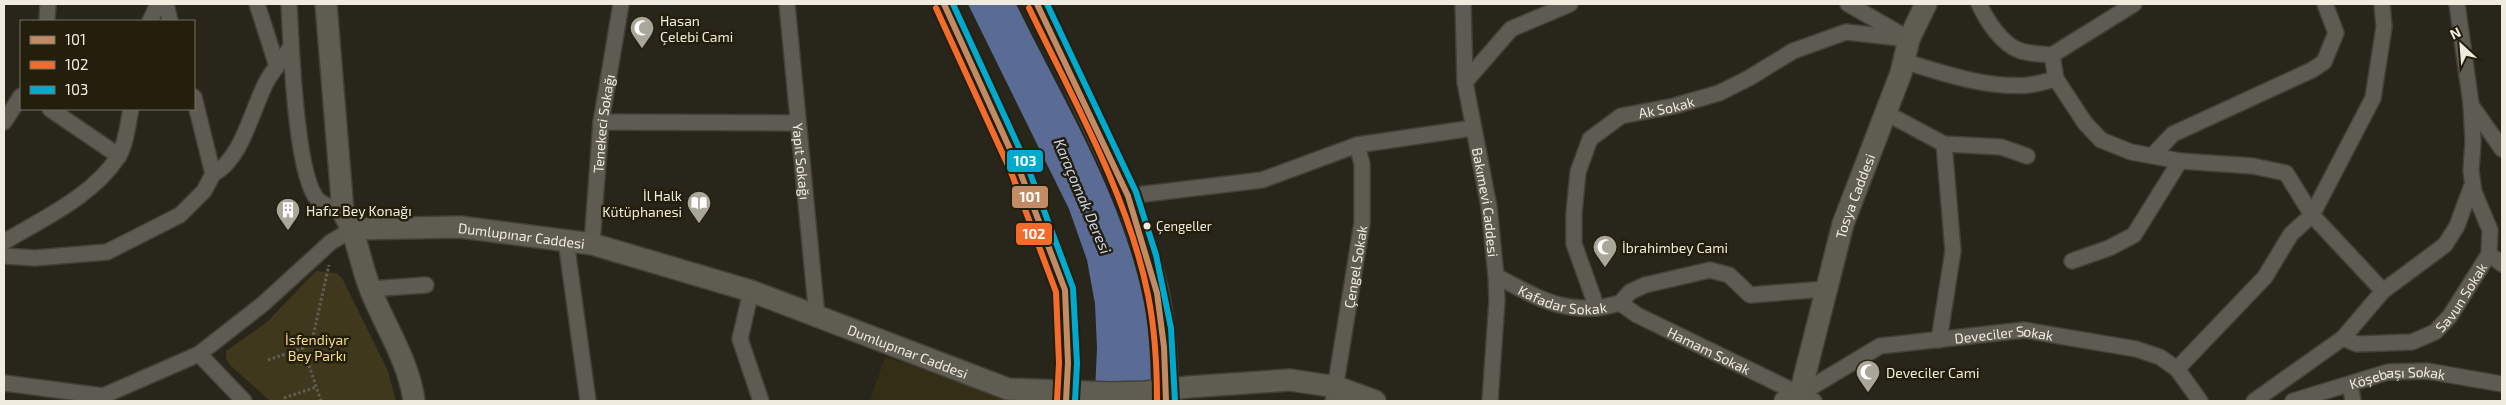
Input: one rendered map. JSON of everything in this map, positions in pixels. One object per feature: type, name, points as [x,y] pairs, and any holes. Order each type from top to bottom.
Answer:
[{"type":"main road","points":[[326,4],[348,220],[370,289],[411,379],[414,401]]},
{"type":"main road","points":[[944,4],[1019,169],[1065,290],[1067,397]]},
{"type":"main road","points":[[1037,4],[1128,196],[1132,217],[1148,258],[1157,298],[1162,330],[1166,396]]},
{"type":"main road","name":"Tosya Caddesi","points":[[1800,399],[1843,224],[1902,73],[1903,61],[1910,39],[1926,4]]},
{"type":"main road","name":"Dumlupınar Caddesi","points":[[348,220],[460,227],[592,244],[751,291],[1008,389],[1067,397],[1120,393],[1166,396],[1290,380],[1335,394],[1375,401]]},
{"type":"street","points":[[47,20],[48,4]]},
{"type":"street","points":[[150,20],[158,4]]},
{"type":"street","points":[[166,4],[170,20]]},
{"type":"street","points":[[257,4],[277,66]]},
{"type":"street","points":[[289,4],[291,48],[301,149],[308,181],[319,201],[348,220]]},
{"type":"street","name":"Tenekeci Sokağı","points":[[592,244],[601,122],[621,4]]},
{"type":"street","name":"Yapıt Sokağı","points":[[787,4],[817,317]]},
{"type":"street","name":"Bakımevi Caddesi","points":[[1463,4],[1465,82],[1489,207],[1496,276],[1497,300],[1490,401]]},
{"type":"street","points":[[1465,82],[1511,28],[1570,4]]},
{"type":"street","points":[[1848,4],[1910,39]]},
{"type":"street","points":[[1979,4],[1990,23],[2007,44],[2021,51],[2052,55],[2134,4]]},
{"type":"street","points":[[2152,156],[2174,134],[2290,81],[2324,62],[2336,33],[2325,4]]},
{"type":"street","points":[[2177,369],[2264,277],[2291,234],[2312,215],[2373,98],[2384,27],[2382,4]]},
{"type":"street","name":"Savun Sokak","points":[[2343,338],[2357,344],[2412,342],[2435,332],[2450,316],[2489,254],[2490,230],[2472,185],[2471,104],[2457,4]]},
{"type":"street","name":"Ak Sokak","points":[[1597,308],[1574,244],[1574,213],[1578,172],[1590,139],[1621,116],[1674,106],[1719,93],[1749,78],[1793,51],[1846,32],[1910,39]]},
{"type":"street","points":[[4,256],[35,258],[107,252],[180,215],[204,191],[213,174],[222,170],[233,156],[268,79],[291,48]]},
{"type":"street","points":[[2052,55],[2056,79],[2085,124],[2100,140],[2131,152],[2180,161],[2253,166],[2286,173],[2312,215],[2383,291]]},
{"type":"street","points":[[1903,61],[1965,79],[2007,85],[2030,85],[2056,79]]},
{"type":"street","points":[[4,122],[20,98]]},
{"type":"street","points":[[195,100],[213,174]]},
{"type":"street","points":[[2471,104],[2502,149]]},
{"type":"street","points":[[51,110],[119,156]]},
{"type":"street","points":[[4,242],[79,196],[103,176],[119,156],[131,110]]},
{"type":"street","points":[[1886,114],[1944,144],[2001,147],[2027,156]]},
{"type":"street","points":[[601,122],[798,123]]},
{"type":"street","points":[[1128,196],[1262,180],[1357,145],[1473,128]]},
{"type":"street","points":[[1939,340],[1953,251],[1944,144]]},
{"type":"street","name":"Çengel Sokak","points":[[1335,394],[1362,223],[1362,164],[1357,145]]},
{"type":"street","points":[[2072,261],[2109,248],[2134,235],[2180,161]]},
{"type":"street","points":[[2254,401],[2343,338],[2383,291],[2445,245],[2457,226],[2472,185]]},
{"type":"street","name":"Dumlupınar Caddesi","points":[[4,383],[103,396],[199,354],[263,304],[331,242],[348,220]]},
{"type":"street","points":[[566,240],[588,401]]},
{"type":"street","points":[[2489,254],[2502,264]]},
{"type":"street","name":"Kafadar Sokak","points":[[1496,276],[1553,305],[1597,308],[1620,304],[1630,292],[1644,285],[1710,270],[1729,275],[1750,295],[1826,289]]},
{"type":"street","points":[[370,289],[426,285]]},
{"type":"street","points":[[751,291],[740,339],[761,401]]},
{"type":"street","name":"Hamam Sokak","points":[[1620,304],[1637,316],[1800,399]]},
{"type":"street","name":"Deveciler Sokak","points":[[1800,399],[1880,346],[2024,330],[2136,349],[2160,357],[2177,369],[2202,401]]},
{"type":"street","points":[[199,354],[244,401]]},
{"type":"street","name":"Köşebaşı Sokak","points":[[2294,401],[2388,372],[2427,372],[2502,384]]},
{"type":"street","points":[[2350,384],[2353,401]]},
{"type":"path","points":[[268,360],[312,345],[324,283],[329,272]]},
{"type":"path","points":[[303,348],[321,401]]},
{"type":"path","points":[[284,398],[316,387]]},
{"type":"shaded area","points":[[885,357],[1010,396],[1014,401],[870,401]]},
{"type":"green space","name":"İsfendiyar Bey Parkı","points":[[316,271],[336,273],[342,278],[388,371],[396,401],[270,401],[230,365],[226,358],[226,351],[267,322]]},
{"type":"water","name":"Karaçomak Deresi","points":[[968,4],[1016,4],[1090,150],[1122,225],[1144,303],[1150,352],[1151,401],[1095,392],[1097,348],[1095,304],[1087,260],[1069,209]]},
{"type":"transit line","name":"101","points":[[944,4],[1019,169],[1065,290],[1068,363],[1066,401]]},
{"type":"transit line","name":"103","points":[[953,4],[1027,165],[1073,288],[1077,363],[1075,401]]},
{"type":"transit line","name":"101","points":[[1037,4],[1128,196],[1157,293],[1164,347],[1166,401]]},
{"type":"transit line","name":"103","points":[[1047,4],[1136,192],[1156,255],[1171,328],[1175,401]]},
{"type":"transit line","name":"102","points":[[936,8],[1011,172],[1056,292],[1059,363],[1057,401]]},
{"type":"transit line","name":"102","points":[[1029,8],[1081,112],[1127,221],[1148,295],[1155,348],[1157,401]]},
{"type":"place","name":"Hasan Çelebi Cami","points":[[642,49]]},
{"type":"place","name":"İl Halk Kütüphanesi","points":[[699,224]]},
{"type":"place","name":"Çengeller","points":[[1147,226]]},
{"type":"place","name":"Hafız Bey Konağı","points":[[288,231]]},
{"type":"place","name":"İbrahimbey Cami","points":[[1605,268]]},
{"type":"place","name":"Deveciler Cami","points":[[1868,393]]}]
